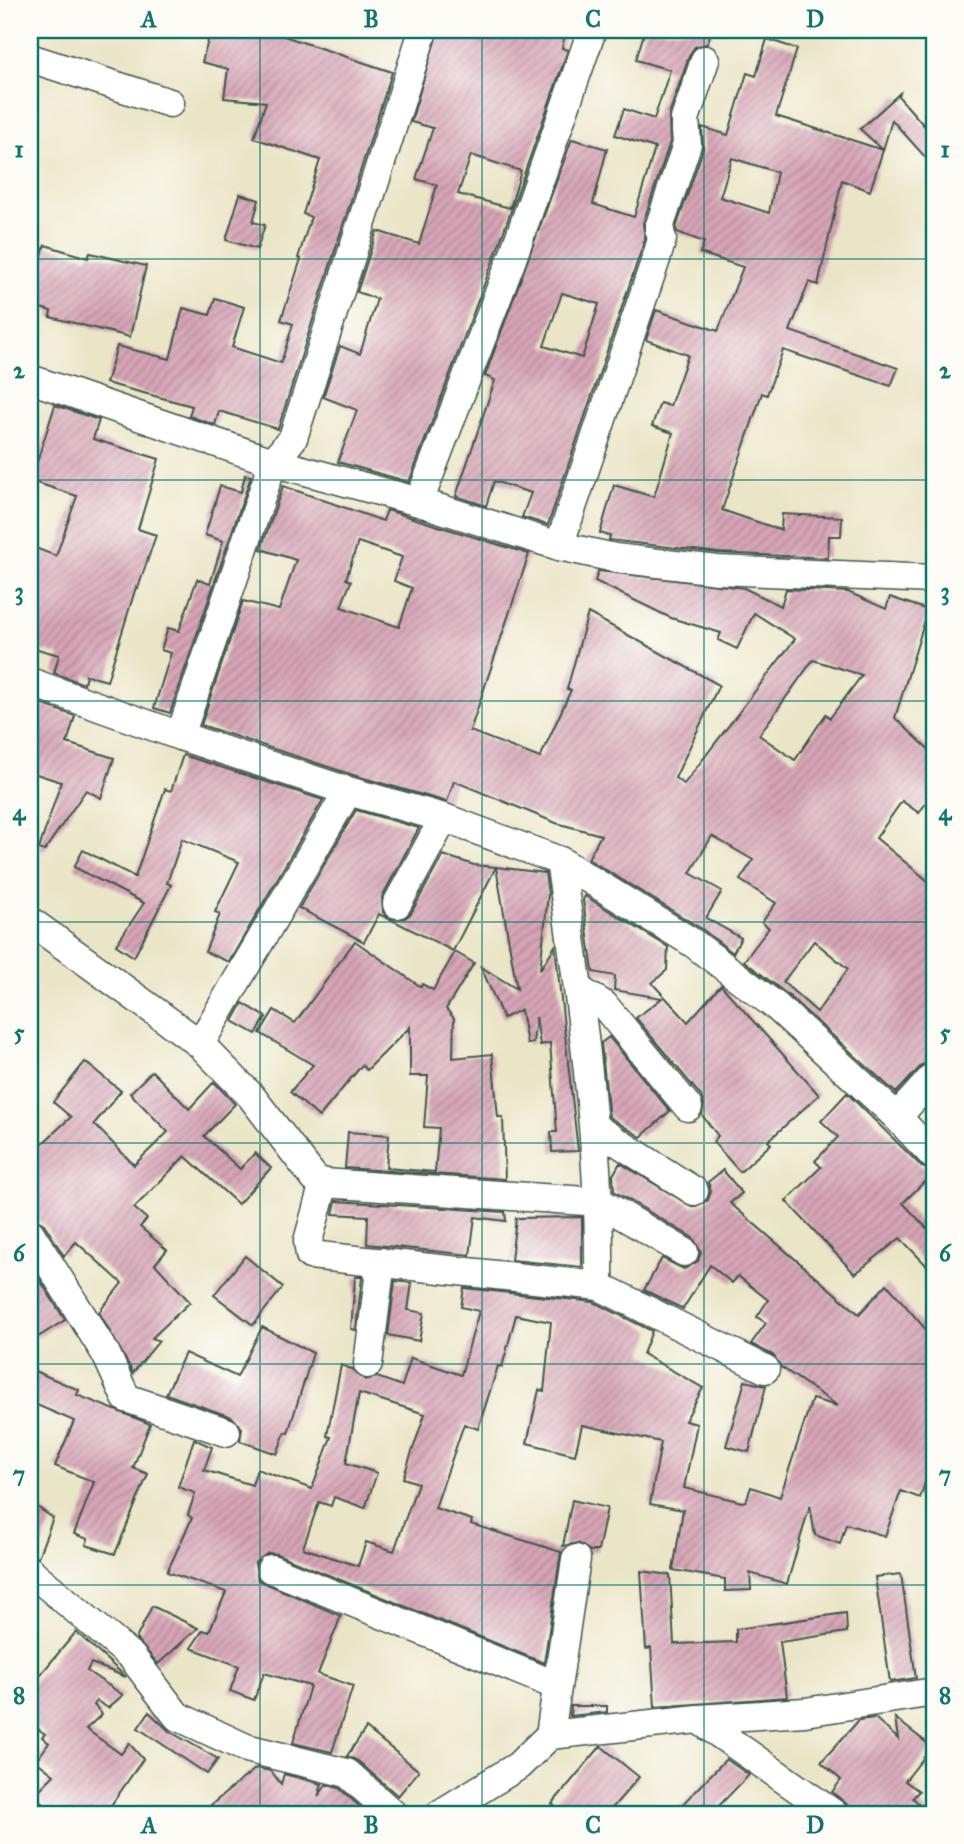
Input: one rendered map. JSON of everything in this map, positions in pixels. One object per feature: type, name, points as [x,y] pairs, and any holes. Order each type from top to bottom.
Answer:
[{"type":"street","points":[[419,502],[512,258],[592,30]]},
{"type":"street","points":[[180,736],[273,462],[293,438],[422,34]]},
{"type":"street","points":[[30,58],[170,103]]},
{"type":"street","points":[[559,545],[657,256],[662,239],[659,228],[687,144],[688,130],[685,119],[705,60]]},
{"type":"street","points":[[30,379],[273,462],[419,502],[559,545],[615,558],[718,570],[934,579]]},
{"type":"street","points":[[32,688],[348,791],[444,818],[560,862],[693,943],[777,1007],[897,1117],[934,1156]]},
{"type":"street","points":[[200,1044],[348,791]]},
{"type":"street","points":[[397,904],[444,818]]},
{"type":"street","points":[[560,862],[579,990],[594,1127],[600,1202],[599,1286]]},
{"type":"street","points":[[30,921],[200,1044],[251,1096],[315,1179],[324,1183],[600,1202],[684,1252]]},
{"type":"street","points":[[579,990],[604,1005],[688,1107]]},
{"type":"street","points":[[897,1117],[934,1076]]},
{"type":"street","points":[[594,1127],[694,1191]]},
{"type":"street","points":[[324,1183],[306,1249],[310,1255],[599,1286],[765,1369]]},
{"type":"street","points":[[30,1233],[106,1354],[126,1398],[226,1432]]},
{"type":"street","points":[[368,1364],[381,1262]]},
{"type":"street","points":[[550,1735],[555,1685],[576,1559]]},
{"type":"street","points":[[271,1569],[555,1685]]},
{"type":"street","points":[[30,1571],[132,1657],[177,1716],[246,1748],[347,1773],[393,1814]]},
{"type":"street","points":[[440,1814],[518,1766],[550,1735],[698,1719],[805,1712],[934,1692]]},
{"type":"street","points":[[698,1719],[834,1814]]},
{"type":"building","points":[[211,30],[266,30],[392,72],[278,429],[219,411],[215,425],[189,416],[192,406],[106,383],[117,346],[170,359],[183,308],[210,315],[215,298],[244,307],[232,347],[281,363],[293,324],[281,320],[301,259],[298,258],[311,217],[303,214],[320,160],[254,138],[266,102],[224,98],[228,69],[202,62]]},
{"type":"building","points":[[438,30],[566,30],[562,48],[568,50],[496,253],[409,482],[338,462],[357,410],[323,397],[340,346],[360,354],[377,299],[357,292],[377,231],[419,244],[437,185],[416,179],[433,128],[411,122]],"holes":[[[471,155],[521,171],[510,208],[458,194]]]},
{"type":"building","points":[[645,30],[712,30],[707,44],[695,47],[690,54],[669,114],[670,142],[643,223],[645,239],[548,525],[522,517],[531,493],[494,481],[486,506],[456,496],[495,380],[485,376],[572,139],[607,149],[593,204],[634,217],[655,148],[615,135],[624,109],[654,119],[670,70],[636,60]],"holes":[[[562,293],[599,304],[582,358],[544,346]]]},
{"type":"building","points":[[767,39],[797,49],[776,116],[883,150],[870,191],[842,180],[818,285],[809,282],[790,331],[898,368],[891,386],[783,350],[767,395],[762,393],[722,510],[781,530],[782,514],[842,517],[841,536],[829,536],[828,558],[719,553],[609,540],[610,536],[600,533],[614,485],[654,497],[673,433],[652,426],[660,403],[670,406],[688,355],[646,340],[656,310],[718,331],[743,267],[700,253],[704,242],[677,232],[676,228],[703,149],[702,127],[728,135],[747,73],[756,76]],"holes":[[[732,158],[777,172],[769,213],[720,197]]]},
{"type":"building","points":[[900,93],[899,97],[934,137],[934,167],[892,120],[883,150],[860,129]]},
{"type":"building","points":[[240,194],[259,200],[253,222],[265,225],[257,249],[226,240]]},
{"type":"building","points":[[45,245],[88,258],[90,253],[146,266],[130,337],[50,317],[51,311],[30,305],[30,294]]},
{"type":"building","points":[[55,405],[99,420],[93,439],[159,459],[138,529],[156,535],[138,588],[136,587],[107,681],[86,675],[84,684],[54,673],[59,655],[30,647],[30,546],[56,556],[77,496],[31,481]]},
{"type":"building","points":[[245,475],[251,476],[170,713],[154,708],[171,653],[161,650],[168,628],[179,631],[197,579],[210,584],[223,541],[205,535],[220,486],[241,492]]},
{"type":"building","points":[[283,486],[383,521],[387,510],[529,554],[470,731],[540,758],[571,690],[567,689],[588,613],[719,685],[675,778],[684,784],[795,639],[754,613],[737,649],[718,640],[721,633],[671,618],[595,581],[598,571],[744,588],[781,606],[786,589],[848,592],[886,609],[890,597],[928,610],[895,718],[934,754],[934,791],[919,813],[902,801],[876,838],[934,886],[934,1060],[922,1065],[896,1093],[788,995],[744,961],[769,928],[762,922],[776,903],[740,880],[753,860],[712,836],[690,873],[722,891],[706,918],[741,938],[733,953],[702,929],[588,859],[601,835],[556,823],[454,781],[447,802],[353,775],[201,725],[243,601],[279,610],[296,560],[261,549]],"holes":[[[358,542],[402,557],[394,581],[412,588],[399,627],[341,607],[351,581],[346,579]],[[813,660],[862,675],[830,718],[826,714],[795,760],[759,735]],[[814,941],[848,969],[817,1012],[783,982]]]},
{"type":"building","points":[[33,701],[75,716],[67,743],[114,758],[101,798],[86,790],[44,851],[39,849],[61,782],[30,772],[30,714]]},
{"type":"building","points":[[183,755],[323,800],[229,962],[205,952],[220,914],[215,912],[239,862],[182,839],[167,883],[171,885],[134,957],[116,945],[144,903],[74,867],[83,850],[135,877],[165,789],[171,791]]},
{"type":"building","points":[[356,810],[419,828],[382,897],[383,912],[389,919],[379,914],[364,942],[299,908]]},
{"type":"building","points":[[443,855],[474,865],[496,867],[453,951],[390,919],[405,918],[411,913]]},
{"type":"building","points":[[496,867],[545,873],[548,894],[540,970],[555,946],[578,1151],[552,1152],[551,1132],[557,1132],[550,1043],[540,1045],[536,1017],[533,1043],[527,1044],[521,1010],[503,1018],[481,967],[517,989]]},
{"type":"building","points":[[585,896],[668,947],[667,970],[652,983],[688,1022],[721,985],[819,1095],[768,1141],[771,1144],[740,1172],[713,1142],[718,1136],[702,1115],[704,1105],[701,1096],[636,1018],[662,998],[614,990],[615,976],[593,972],[583,900]]},
{"type":"building","points":[[355,941],[421,987],[422,984],[433,990],[455,952],[474,963],[446,1009],[454,1018],[453,1058],[492,1054],[498,1117],[503,1117],[505,1179],[345,1168],[348,1132],[389,1135],[386,1168],[435,1172],[439,1128],[424,1127],[428,1076],[410,1076],[410,1027],[367,1070],[362,1065],[319,1117],[290,1092],[313,1065],[260,1033],[274,1010],[295,1023]]},
{"type":"building","points":[[243,1003],[266,1017],[256,1034],[233,1021]]},
{"type":"building","points":[[609,1037],[670,1111],[641,1137],[609,1117],[601,1043]]},
{"type":"building","points":[[85,1062],[121,1091],[94,1124],[134,1165],[168,1132],[130,1093],[152,1071],[189,1109],[214,1082],[235,1104],[204,1136],[240,1169],[255,1153],[271,1168],[238,1204],[185,1156],[134,1208],[147,1219],[140,1227],[167,1250],[155,1264],[190,1302],[152,1338],[159,1341],[133,1373],[99,1312],[122,1283],[76,1242],[64,1256],[44,1224],[30,1216],[30,1155],[71,1117],[53,1102]]},
{"type":"building","points":[[847,1093],[922,1167],[934,1172],[903,1203],[934,1236],[934,1273],[900,1238],[855,1274],[786,1201],[821,1167],[815,1161],[838,1137],[821,1121]]},
{"type":"building","points":[[620,1163],[693,1207],[708,1200],[711,1191],[708,1182],[723,1170],[742,1193],[730,1203],[859,1314],[887,1284],[934,1339],[934,1456],[920,1498],[901,1491],[885,1536],[846,1524],[840,1544],[815,1535],[810,1505],[787,1584],[750,1573],[751,1590],[725,1591],[725,1579],[673,1570],[683,1510],[650,1504],[661,1442],[582,1425],[575,1455],[527,1443],[539,1390],[544,1391],[551,1322],[516,1315],[502,1367],[498,1366],[478,1429],[464,1424],[435,1508],[472,1520],[471,1524],[561,1552],[544,1663],[277,1554],[268,1553],[255,1563],[258,1580],[341,1616],[318,1674],[353,1686],[332,1752],[293,1743],[310,1686],[264,1673],[254,1700],[230,1691],[239,1666],[191,1648],[203,1630],[209,1632],[226,1592],[167,1572],[192,1518],[188,1515],[195,1493],[178,1487],[194,1439],[212,1447],[204,1470],[252,1485],[257,1469],[312,1489],[331,1437],[327,1436],[341,1365],[352,1369],[365,1380],[377,1377],[402,1386],[411,1358],[461,1375],[479,1311],[461,1307],[464,1288],[594,1302],[652,1331],[643,1354],[703,1388],[685,1421],[697,1424],[684,1488],[742,1502],[746,1501],[751,1487],[780,1497],[812,1399],[838,1406],[781,1367],[773,1355],[751,1344],[766,1323],[757,1317],[768,1300],[738,1276],[732,1283],[710,1265],[683,1309],[644,1290],[662,1258],[684,1269],[698,1261],[701,1252],[693,1238],[614,1191],[613,1175]],"holes":[[[359,1393],[425,1414],[403,1478],[418,1483],[394,1551],[366,1542],[358,1566],[303,1548],[319,1502],[331,1506],[334,1497],[365,1508],[377,1473],[346,1463]]]},
{"type":"building","points":[[336,1201],[505,1212],[506,1221],[475,1217],[470,1255],[367,1244],[368,1216],[333,1214]]},
{"type":"building","points":[[582,1217],[582,1267],[511,1260],[516,1218]]},
{"type":"building","points":[[245,1256],[283,1287],[253,1325],[214,1295]]},
{"type":"building","points":[[30,1264],[65,1320],[38,1337],[30,1324]]},
{"type":"building","points":[[355,1277],[362,1277],[356,1330],[351,1329]]},
{"type":"building","points":[[395,1281],[412,1283],[408,1310],[424,1313],[419,1341],[388,1335]]},
{"type":"building","points":[[262,1327],[313,1353],[288,1433],[285,1432],[277,1454],[240,1441],[242,1428],[232,1417],[166,1394],[185,1353],[237,1377]]},
{"type":"building","points":[[30,1369],[79,1390],[77,1395],[150,1424],[133,1468],[148,1474],[115,1554],[86,1545],[88,1539],[74,1534],[94,1482],[55,1466],[74,1421],[30,1402]]},
{"type":"building","points":[[745,1381],[766,1386],[749,1452],[726,1446]]},
{"type":"building","points":[[572,1500],[607,1508],[598,1551],[590,1551],[578,1543],[563,1546]]},
{"type":"building","points":[[30,1502],[53,1518],[38,1557],[30,1555]]},
{"type":"building","points":[[641,1571],[670,1575],[674,1644],[736,1642],[736,1629],[846,1613],[847,1632],[780,1642],[787,1697],[655,1707],[651,1648],[646,1649]]},
{"type":"building","points":[[901,1574],[916,1678],[890,1682],[875,1577]]},
{"type":"building","points":[[152,1606],[198,1628],[158,1664],[136,1639]]},
{"type":"building","points":[[76,1632],[126,1677],[91,1663],[87,1671],[123,1695],[108,1708],[97,1701],[94,1705],[102,1714],[86,1729],[121,1754],[129,1743],[143,1759],[105,1814],[54,1814],[34,1795],[54,1775],[36,1761],[49,1743],[42,1737],[45,1734],[30,1723],[30,1687]]},
{"type":"building","points":[[571,1706],[607,1706],[607,1712],[570,1716]]},
{"type":"building","points":[[149,1712],[169,1731],[218,1759],[207,1774],[138,1728]]},
{"type":"building","points":[[875,1718],[898,1739],[895,1718],[932,1747],[905,1781],[919,1791],[913,1798],[930,1814],[850,1814],[849,1806],[832,1792],[841,1780],[821,1762],[859,1720]]},
{"type":"building","points":[[366,1728],[419,1771],[398,1796],[358,1761],[347,1756]]},
{"type":"building","points":[[601,1746],[639,1777],[607,1814],[564,1814],[552,1804]]},
{"type":"building","points":[[726,1759],[749,1775],[711,1814],[673,1814]]},
{"type":"building","points":[[256,1768],[271,1771],[281,1784],[284,1774],[322,1784],[318,1797],[326,1785],[339,1788],[367,1813],[200,1814]]}]
